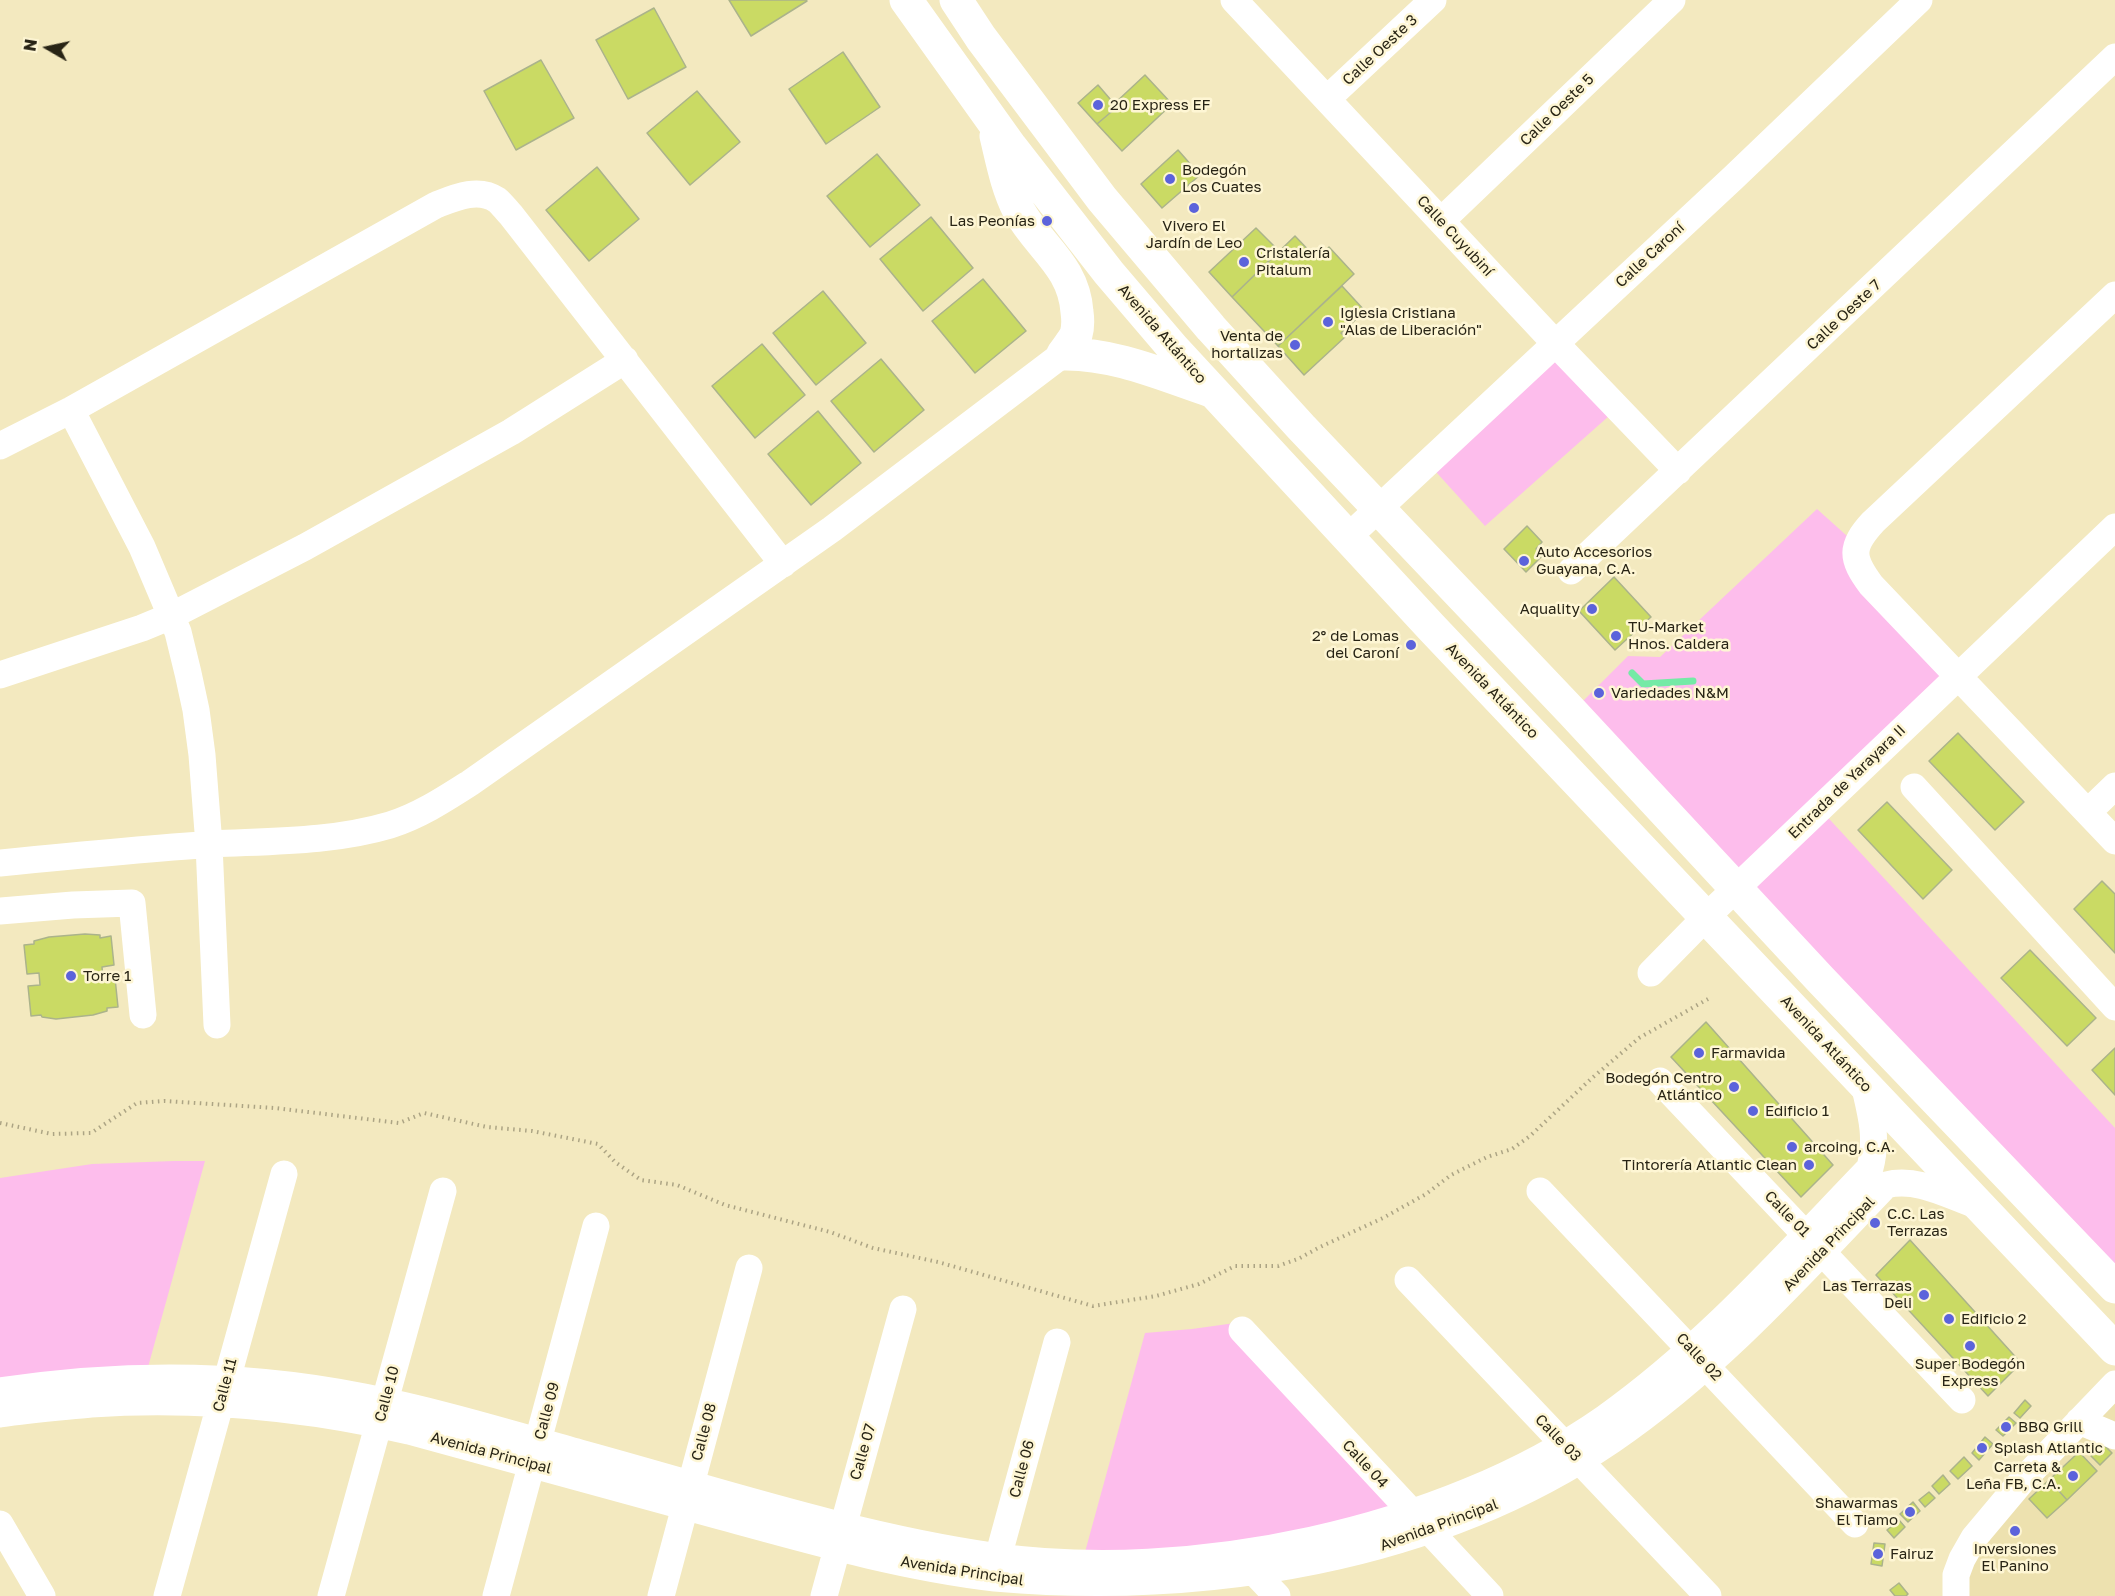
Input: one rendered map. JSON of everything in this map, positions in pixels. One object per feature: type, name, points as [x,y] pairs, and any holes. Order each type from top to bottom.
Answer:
[{"type":"main road","name":"Avenida Atlántico","points":[[906,0],[991,120],[1109,273],[1212,391],[1347,538],[2115,1349]]},
{"type":"main road","points":[[956,0],[1039,116],[1154,263],[1279,403],[1572,712],[1829,989],[2115,1287]]},
{"type":"main road","points":[[991,120],[1009,189],[1017,207],[1025,221],[1050,250],[1071,283],[1078,322],[1076,335],[1063,354]]},
{"type":"main road","points":[[1063,354],[1106,357],[1212,391]]},
{"type":"street","name":"Calle Cuyubiní","points":[[1234,0],[1678,471]]},
{"type":"street","name":"Calle Oeste 3","points":[[1327,99],[1433,0]]},
{"type":"street","name":"Calle Oeste 5","points":[[1441,221],[1672,0]]},
{"type":"street","name":"Calle Caroní","points":[[1347,538],[1733,178],[1918,0]]},
{"type":"street","name":"Calle Oeste 7","points":[[1571,571],[2115,57]]},
{"type":"street","points":[[0,446],[71,410],[436,205],[457,196],[487,195],[497,200],[511,214],[783,564]]},
{"type":"street","points":[[2115,295],[1873,522],[1857,544],[1856,564],[1871,585],[2115,841]]},
{"type":"street","points":[[0,864],[209,845],[318,838],[390,825],[417,814],[479,777],[783,564],[1063,354]]},
{"type":"street","points":[[0,675],[142,628],[171,616],[304,547],[501,438],[625,360]]},
{"type":"street","points":[[71,410],[142,547],[178,632],[196,710],[202,755],[209,845],[217,1024]]},
{"type":"street","name":"Entrada de Yarayara II","points":[[1651,973],[1706,917],[2115,527]]},
{"type":"street","points":[[2088,812],[2115,786]]},
{"type":"street","points":[[1914,787],[2115,1007]]},
{"type":"street","points":[[0,911],[74,904],[132,903],[143,1015]]},
{"type":"street","name":"Calle 01","points":[[1660,1082],[1962,1400]]},
{"type":"street","points":[[1864,1084],[1875,1135],[1874,1154],[1878,1176],[1917,1184],[1980,1207]]},
{"type":"street","name":"Calle 11","points":[[167,1596],[284,1174]]},
{"type":"street","name":"Avenida Principal","points":[[0,1391],[114,1379],[156,1378],[223,1391],[339,1392],[382,1413],[840,1536],[925,1545],[993,1577],[1062,1563],[1181,1559],[1255,1562],[1317,1538],[1375,1524],[1419,1522],[1434,1506],[1503,1477],[1572,1452],[1601,1420],[1634,1396],[1699,1357],[1741,1301],[1814,1243],[1878,1176]]},
{"type":"street","name":"Calle 10","points":[[331,1596],[443,1191]]},
{"type":"street","name":"Calle 02","points":[[1540,1191],[1855,1524]]},
{"type":"street","name":"Calle 09","points":[[496,1596],[596,1226]]},
{"type":"street","name":"Calle 08","points":[[661,1596],[749,1268]]},
{"type":"street","name":"Calle 03","points":[[1408,1280],[1708,1596]]},
{"type":"street","name":"Calle 07","points":[[824,1596],[903,1309]]},
{"type":"street","name":"Calle 04","points":[[1242,1330],[1490,1596]]},
{"type":"street","name":"Calle 06","points":[[993,1577],[1057,1342]]},
{"type":"street","points":[[1956,1592],[1956,1575],[1974,1538],[2021,1482],[2115,1384]]},
{"type":"street","name":"Avenida Principal","points":[[0,1414],[59,1406],[126,1401],[191,1401],[223,1391]]},
{"type":"street","points":[[2079,1421],[2115,1436]]},
{"type":"street","points":[[0,1524],[42,1596]]},
{"type":"street","points":[[1255,1562],[1277,1596]]},
{"type":"path","points":[[0,1124],[52,1134],[91,1133],[137,1103],[164,1101],[274,1108],[399,1123],[424,1113],[487,1127],[532,1131],[598,1144],[615,1162],[641,1180],[677,1185],[725,1205],[830,1232],[873,1248],[948,1264],[1093,1306],[1156,1296],[1199,1284],[1234,1266],[1278,1266],[1298,1259],[1383,1218],[1426,1194],[1450,1175],[1486,1157],[1512,1149],[1530,1136],[1639,1038],[1708,999]]},
{"type":"shaded area","points":[[1555,343],[1618,408],[1485,526],[1427,462]]},
{"type":"shaded area","points":[[1817,509],[1856,544],[1958,676],[1820,809],[2115,1128],[2115,1287],[1572,712],[1628,656],[1660,657]]},
{"type":"shaded area","points":[[205,1161],[145,1378],[0,1391],[0,1178],[92,1164]]},
{"type":"shaded area","points":[[1235,1323],[1411,1513],[1375,1524],[1082,1563],[1145,1333]]},
{"type":"shaded area","points":[[2115,1384],[2115,1596],[1956,1596],[1956,1575]]},
{"type":"building","points":[[729,0],[806,0],[807,1],[751,36]]},
{"type":"building","points":[[654,8],[686,67],[628,99],[596,40]]},
{"type":"building","points":[[843,52],[880,107],[826,144],[789,89]]},
{"type":"building","points":[[541,60],[574,118],[516,150],[484,91]]},
{"type":"building","points":[[1145,75],[1172,104],[1122,151],[1097,124],[1117,107],[1114,104]]},
{"type":"building","name":"20 Express EF","points":[[1098,85],[1117,107],[1097,124],[1078,103]]},
{"type":"building","points":[[697,91],[740,142],[690,185],[647,133]]},
{"type":"building","name":"Bodegón Los Cuates","points":[[1178,150],[1200,175],[1162,208],[1141,184]]},
{"type":"building","points":[[877,154],[920,205],[870,247],[827,196]]},
{"type":"building","points":[[597,167],[639,219],[589,261],[546,210]]},
{"type":"building","points":[[931,217],[973,268],[923,311],[880,259]]},
{"type":"building","name":"Cristalería Pitalum","points":[[1256,228],[1279,251],[1232,297],[1209,272]]},
{"type":"building","points":[[1295,236],[1317,259],[1329,247],[1354,274],[1278,346],[1232,297]]},
{"type":"building","points":[[983,279],[1026,331],[975,373],[932,321]]},
{"type":"building","name":"Iglesia Cristiana \"Alas de Liberación\"","points":[[1342,286],[1365,311],[1341,333],[1345,337],[1304,375],[1278,346]]},
{"type":"building","points":[[823,291],[866,343],[816,385],[773,333]]},
{"type":"building","points":[[762,344],[805,395],[755,438],[712,386]]},
{"type":"building","points":[[881,359],[924,410],[874,452],[831,401]]},
{"type":"building","points":[[818,411],[861,463],[811,505],[768,454]]},
{"type":"building","points":[[1527,526],[1542,542],[1536,549],[1542,556],[1526,572],[1504,549]]},
{"type":"building","points":[[1614,577],[1651,617],[1615,650],[1579,611]]},
{"type":"building","points":[[1958,733],[2024,802],[1995,830],[1929,761]]},
{"type":"building","points":[[1887,802],[1952,870],[1923,899],[1858,830]]},
{"type":"building","points":[[2102,881],[2115,894],[2115,953],[2074,909]]},
{"type":"building","name":"Torre 1","points":[[100,935],[100,938],[111,936],[114,965],[102,967],[103,979],[115,978],[118,1007],[107,1008],[107,1011],[93,1015],[56,1019],[41,1015],[31,1016],[28,986],[40,985],[39,973],[27,974],[24,945],[34,944],[34,941],[49,937]]},
{"type":"building","points":[[2030,950],[2096,1018],[2067,1046],[2001,978]]},
{"type":"building","name":"Edificio 1","points":[[1706,1022],[1833,1165],[1801,1197],[1671,1057]]},
{"type":"building","points":[[2115,1048],[2115,1095],[2092,1070]]},
{"type":"building","name":"Edificio 2","points":[[1910,1240],[2021,1363],[1988,1396],[1876,1275]]},
{"type":"building","points":[[2025,1400],[2031,1406],[2020,1418],[2014,1413]]},
{"type":"building","name":"BBQ Grill","points":[[2009,1417],[2016,1423],[2003,1436],[1996,1430]]},
{"type":"building","name":"Splash Atlantic","points":[[1985,1437],[1993,1444],[1979,1460],[1972,1453]]},
{"type":"building","points":[[2103,1444],[2112,1453],[2100,1465],[2091,1456]]},
{"type":"building","name":"Carreta & Leña FB, C.A.","points":[[2079,1452],[2097,1471],[2067,1500],[2049,1480]]},
{"type":"building","points":[[1964,1457],[1972,1466],[1958,1479],[1950,1471]]},
{"type":"building","points":[[1943,1475],[1950,1484],[1939,1494],[1932,1486]]},
{"type":"building","points":[[2049,1480],[2067,1500],[2047,1518],[2029,1499]]},
{"type":"building","points":[[1929,1492],[1935,1498],[1925,1507],[1919,1500]]},
{"type":"building","name":"Shawarmas El Tiamo","points":[[1913,1502],[1920,1511],[1908,1522],[1900,1514]]},
{"type":"building","points":[[1899,1520],[1905,1527],[1894,1538],[1887,1530]]},
{"type":"building","name":"Fairuz","points":[[1874,1543],[1885,1544],[1882,1566],[1871,1564]]},
{"type":"building","points":[[1899,1583],[1908,1594],[1906,1596],[1895,1596],[1890,1590]]},
{"type":"waterway","points":[[1632,673],[1643,684],[1693,681]]},
{"type":"place","name":"20 Express EF","points":[[1098,105]]},
{"type":"place","name":"Bodegón Los Cuates","points":[[1170,179]]},
{"type":"place","name":"Vivero El Jardín de Leo","points":[[1194,208]]},
{"type":"place","name":"Las Peonías","points":[[1047,221]]},
{"type":"place","name":"Cristalería Pitalum","points":[[1244,262]]},
{"type":"place","name":"Iglesia Cristiana \"Alas de Liberación\"","points":[[1328,322]]},
{"type":"place","name":"Venta de hortalizas","points":[[1295,345]]},
{"type":"place","name":"Auto Accesorios Guayana, C.A.","points":[[1524,561]]},
{"type":"place","name":"Aquality","points":[[1592,609]]},
{"type":"place","name":"TU-Market Hnos. Caldera","points":[[1616,636]]},
{"type":"place","name":"2° de Lomas del Caroní","points":[[1411,645]]},
{"type":"place","name":"Variedades N&M","points":[[1599,693]]},
{"type":"place","name":"Torre 1","points":[[71,976]]},
{"type":"place","name":"Farmavida","points":[[1699,1053]]},
{"type":"place","name":"Bodegón Centro Atlántico","points":[[1734,1087]]},
{"type":"place","name":"Edificio 1","points":[[1753,1111]]},
{"type":"place","name":"arcoing, C.A.","points":[[1792,1147]]},
{"type":"place","name":"Tintorería Atlantic Clean","points":[[1809,1165]]},
{"type":"place","name":"C.C. Las Terrazas","points":[[1875,1223]]},
{"type":"place","name":"Las Terrazas Deli","points":[[1924,1295]]},
{"type":"place","name":"Edificio 2","points":[[1949,1319]]},
{"type":"place","name":"Super Bodegón Express","points":[[1970,1346]]},
{"type":"place","name":"BBQ Grill","points":[[2006,1427]]},
{"type":"place","name":"Splash Atlantic","points":[[1982,1448]]},
{"type":"place","name":"Carreta & Leña FB, C.A.","points":[[2073,1476]]},
{"type":"place","name":"Shawarmas El Tiamo","points":[[1910,1512]]},
{"type":"place","name":"Inversiones El Panino","points":[[2015,1531]]},
{"type":"place","name":"Fairuz","points":[[1878,1554]]}]
